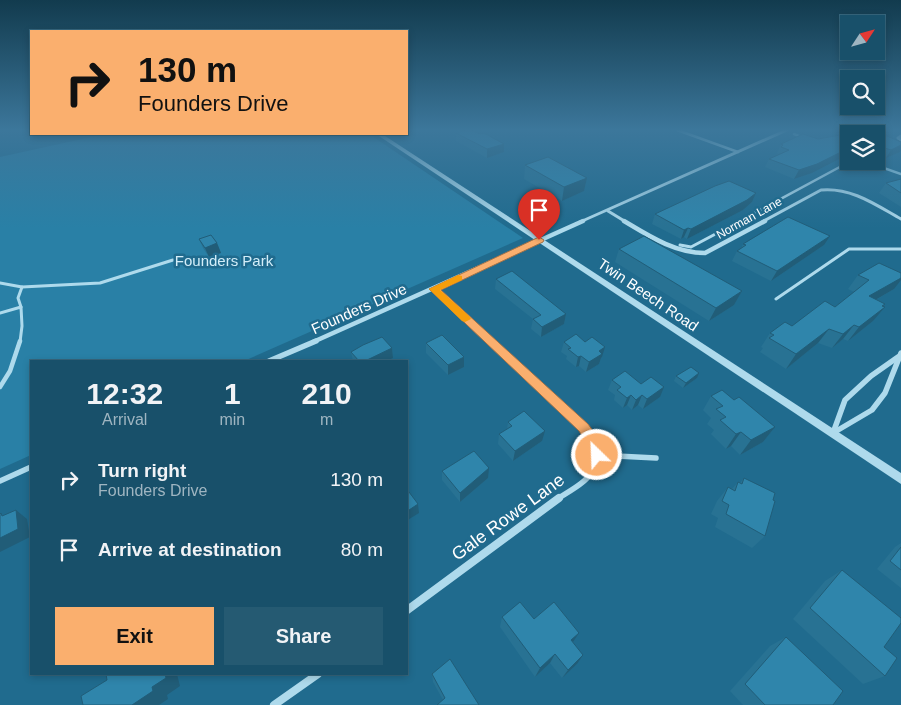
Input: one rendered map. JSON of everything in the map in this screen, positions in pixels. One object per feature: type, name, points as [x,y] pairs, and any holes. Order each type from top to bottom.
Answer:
[{"type":"street","name":"Twin Beech Road","points":[[422,163],[901,479]]},
{"type":"street","name":"Founders Drive","points":[[271,360],[714,163]]},
{"type":"street","name":"Norman Lane","points":[[608,211],[681,251],[694,255],[705,253],[818,192],[830,188],[847,192],[901,219]]},
{"type":"street","points":[[434,289],[583,427],[592,440],[597,455],[656,458]]},
{"type":"street","points":[[832,434],[872,410],[885,393],[899,355]]},
{"type":"street","points":[[832,434],[845,400],[870,376],[899,355]]},
{"type":"street","name":"Gale Rowe Lane","points":[[408,610],[593,473],[597,455]]},
{"type":"street","points":[[0,481],[30,467]]},
{"type":"street","points":[[274,705],[317,675]]},
{"type":"lane","points":[[680,245],[691,247],[840,167]]},
{"type":"lane","points":[[808,185],[818,192]]},
{"type":"lane","points":[[776,299],[849,248],[901,249]]},
{"type":"lane","points":[[0,283],[22,287],[100,283],[173,260]]},
{"type":"lane","points":[[0,387],[8,379],[18,347],[23,313],[18,298],[22,287]]},
{"type":"lane","points":[[0,313],[21,307]]},
{"type":"green space","name":"Founders Park","points":[[0,163],[412,163],[523,238],[246,360],[30,360],[30,455],[0,469]]},
{"type":"building","points":[[531,163],[559,163],[587,178],[564,187],[525,165]]},
{"type":"building","points":[[780,163],[819,163],[799,170]]},
{"type":"building","points":[[901,179],[901,193],[886,183]]},
{"type":"building","points":[[729,181],[756,193],[747,200],[691,229],[684,230],[655,214],[715,186]]},
{"type":"building","points":[[788,217],[830,236],[777,271],[737,251],[746,245],[743,244]]},
{"type":"building","points":[[211,235],[217,243],[205,248],[199,239]]},
{"type":"building","points":[[644,236],[742,291],[716,308],[619,249]]},
{"type":"building","points":[[879,263],[901,273],[901,278],[869,296],[885,304],[882,306],[885,307],[859,327],[854,325],[843,334],[829,329],[796,354],[769,338],[774,335],[770,333],[785,322],[792,326],[825,301],[835,307],[869,280],[858,275]]},
{"type":"building","points":[[512,271],[566,314],[542,327],[533,319],[541,315],[496,279]]},
{"type":"building","points":[[576,334],[585,342],[592,337],[605,347],[599,351],[602,354],[589,362],[581,356],[578,357],[568,349],[571,348],[564,342]]},
{"type":"building","points":[[442,335],[464,357],[448,365],[426,343]]},
{"type":"building","points":[[382,337],[392,348],[367,360],[358,360],[351,352]]},
{"type":"building","points":[[691,367],[699,373],[686,383],[676,376]]},
{"type":"building","points":[[625,371],[641,384],[651,377],[664,387],[647,399],[642,395],[636,400],[631,395],[627,398],[617,390],[621,387],[612,380]]},
{"type":"building","points":[[722,390],[734,400],[739,397],[775,427],[751,440],[741,432],[736,434],[720,420],[726,417],[716,409],[723,406],[711,396]]},
{"type":"building","points":[[524,411],[545,431],[515,451],[499,434],[512,426],[508,422]]},
{"type":"building","points":[[474,451],[489,468],[460,493],[442,471]]},
{"type":"building","points":[[744,478],[775,493],[773,500],[775,501],[765,536],[726,514],[729,505],[722,501],[728,487],[735,491],[738,482],[742,484]]},
{"type":"building","points":[[408,491],[418,504],[408,511]]},
{"type":"building","points":[[16,510],[18,529],[0,538],[0,514],[2,516]]},
{"type":"building","points":[[901,547],[901,570],[890,561]]},
{"type":"building","points":[[842,570],[901,618],[901,623],[884,647],[897,658],[885,676],[810,608]]},
{"type":"building","points":[[520,602],[534,619],[554,602],[579,633],[571,640],[583,655],[568,670],[555,654],[540,668],[502,617]]},
{"type":"building","points":[[786,637],[843,691],[833,705],[765,705],[745,684]]},
{"type":"building","points":[[450,659],[479,705],[437,705],[445,698],[432,674]]},
{"type":"building","points":[[106,675],[165,675],[166,678],[152,687],[153,691],[132,705],[83,705],[81,696],[107,680]]},
{"type":"waterway","points":[[885,168],[901,174]]},
{"type":"slow traffic","points":[[458,278],[434,289],[465,319]]},
{"type":"route","points":[[539,240],[434,289],[583,427],[592,440],[597,455]]}]
